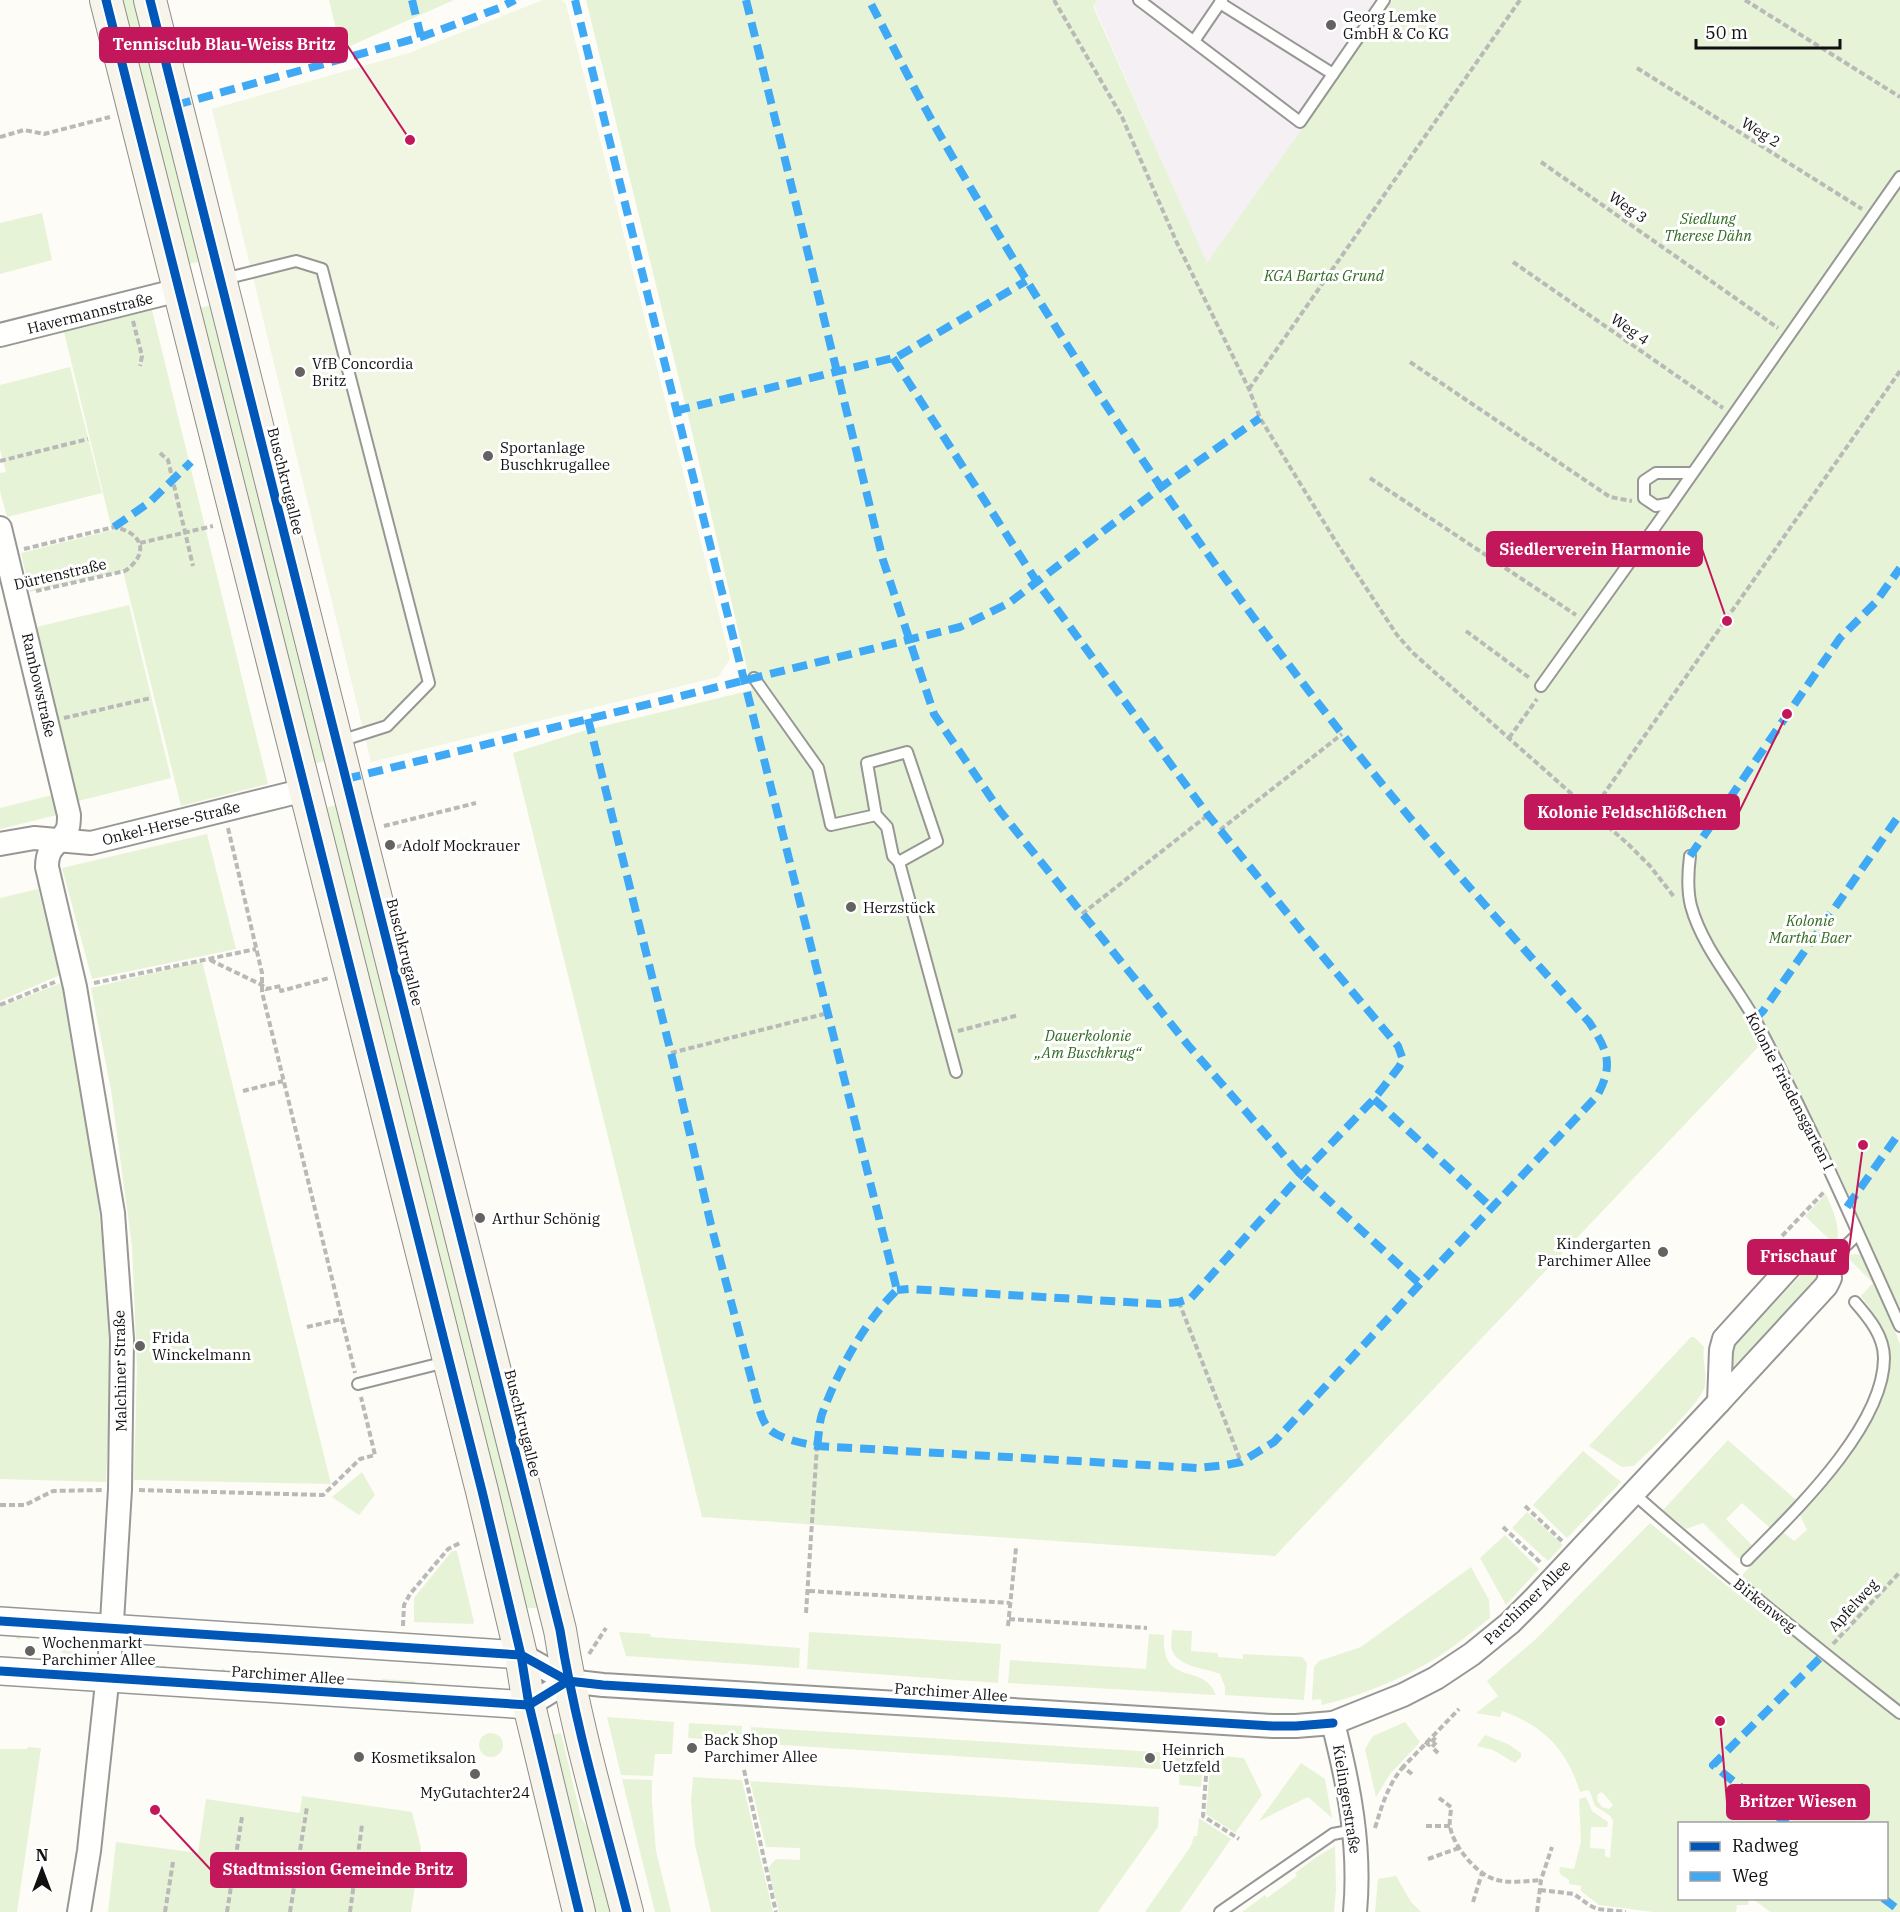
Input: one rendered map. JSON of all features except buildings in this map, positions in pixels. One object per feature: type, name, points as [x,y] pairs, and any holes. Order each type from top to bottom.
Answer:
[{"type":"main road","points":[[106,0],[449,1362],[521,1655],[529,1705],[579,1912]]},
{"type":"main road","name":"Buschkrugallee","points":[[150,0],[560,1630],[568,1681],[627,1912]]},
{"type":"main road","points":[[179,290],[221,280]]},
{"type":"main road","points":[[305,790],[346,780]]},
{"type":"street","name":"Havermannstraße","points":[[0,335],[179,290]]},
{"type":"street","name":"Rambowstraße","points":[[0,528],[69,815],[67,830],[59,839]]},
{"type":"street","name":"Onkel-Herse-Straße","points":[[0,844],[34,838],[90,843],[305,790]]},
{"type":"street","name":"Malchiner Straße","points":[[59,839],[51,848],[46,867],[74,981],[113,1213],[122,1339],[120,1489],[108,1678],[89,1851],[79,1912]]},
{"type":"street","points":[[1719,1402],[1721,1350],[1724,1339],[1731,1330],[1802,1257],[1820,1258],[1827,1264]]},
{"type":"street","name":"Parchimer Allee","points":[[0,1621],[521,1655],[568,1681],[664,1690],[1273,1726],[1333,1723],[1403,1695],[1436,1678],[1510,1623],[1826,1286],[1830,1278],[1827,1264]]},
{"type":"street","name":"Parchimer Allee","points":[[0,1671],[529,1705]]},
{"type":"street","points":[[529,1705],[568,1681]]},
{"type":"street","name":"Kielingerstraße","points":[[1333,1723],[1346,1772],[1354,1832],[1357,1878],[1355,1912]]},
{"type":"lane","points":[[1139,0],[1300,122],[1384,0]]},
{"type":"lane","points":[[1194,41],[1221,1],[1332,74]]},
{"type":"lane","points":[[1541,687],[1900,177]]},
{"type":"lane","points":[[221,280],[296,261],[322,269],[429,683],[387,726],[337,742]]},
{"type":"lane","points":[[1672,503],[1656,506],[1644,498],[1644,481],[1656,473],[1692,473]]},
{"type":"lane","points":[[754,678],[818,768],[831,825],[876,815]]},
{"type":"lane","points":[[899,862],[937,841],[907,752],[867,763],[876,815],[887,827],[893,856],[899,862],[956,1072]]},
{"type":"lane","name":"Kolonie Friedensgarten I","points":[[1690,856],[1688,875],[1691,905],[1703,936],[1760,1028],[1835,1181],[1900,1326]]},
{"type":"lane","points":[[1827,1264],[1858,1234]]},
{"type":"lane","points":[[1747,1560],[1829,1473],[1873,1406],[1881,1381],[1884,1356],[1879,1336],[1871,1319],[1855,1302]]},
{"type":"lane","points":[[358,1384],[449,1362]]},
{"type":"lane","name":"Birkenweg","points":[[1633,1493],[1716,1566],[1900,1713]]},
{"type":"lane","points":[[1220,1912],[1354,1832]]},
{"type":"path","points":[[1054,0],[1122,117],[1177,243],[1249,389],[1260,418],[1336,542],[1397,635],[1412,652],[1592,811],[1650,866],[1680,905]]},
{"type":"path","points":[[1249,389],[1520,0]]},
{"type":"path","points":[[1744,0],[1900,97]]},
{"type":"path","points":[[0,137],[24,130],[44,134],[110,117]]},
{"type":"path","points":[[129,303],[142,356],[140,366]]},
{"type":"path","points":[[1410,362],[1610,497],[1632,501],[1660,520]]},
{"type":"path","points":[[1592,811],[1900,371]]},
{"type":"path","points":[[0,461],[88,439]]},
{"type":"path","points":[[160,453],[168,460],[193,566]]},
{"type":"path","points":[[1370,478],[1587,622]]},
{"type":"path","points":[[6,553],[114,527],[134,534],[140,543],[237,521]]},
{"type":"path","points":[[1466,632],[1544,689],[1509,738]]},
{"type":"path","points":[[48,723],[151,698]]},
{"type":"path","points":[[1220,830],[1342,734]]},
{"type":"path","points":[[382,827],[476,803]]},
{"type":"path","points":[[0,1505],[25,1505],[53,1491],[120,1489],[322,1495],[360,1459],[375,1455],[262,992],[262,973],[228,828],[227,810]]},
{"type":"path","points":[[1082,914],[1208,815]]},
{"type":"path","points":[[387,849],[417,842]]},
{"type":"path","points":[[0,1005],[74,981],[209,960],[256,949]]},
{"type":"path","points":[[209,960],[267,989],[280,986],[281,992],[351,973]]},
{"type":"path","points":[[671,1053],[828,1013]]},
{"type":"path","points":[[946,1034],[1019,1015]]},
{"type":"path","points":[[243,1090],[284,1081]]},
{"type":"path","points":[[1782,1236],[1835,1181]]},
{"type":"path","points":[[1179,1302],[1240,1462]]},
{"type":"path","points":[[307,1327],[342,1319]]},
{"type":"path","points":[[806,1613],[817,1446]]},
{"type":"path","points":[[1525,1506],[1576,1554]]},
{"type":"path","points":[[1503,1527],[1556,1576]]},
{"type":"path","points":[[402,1647],[404,1605],[410,1594],[448,1549],[460,1542]]},
{"type":"path","points":[[1008,1626],[1016,1548]]},
{"type":"path","points":[[809,1591],[1010,1603]]},
{"type":"path","points":[[1009,1619],[1147,1628]]},
{"type":"path","points":[[589,1655],[606,1628]]},
{"type":"path","points":[[1354,1832],[1403,1767],[1459,1709]]},
{"type":"path","points":[[1425,1742],[1429,1745],[1434,1739],[1437,1741],[1432,1747],[1438,1753]]},
{"type":"path","points":[[1208,1749],[1203,1816],[1239,1839]]},
{"type":"path","points":[[1403,1767],[1412,1774]]},
{"type":"path","points":[[744,1770],[776,1912]]},
{"type":"path","points":[[1439,1798],[1451,1807],[1450,1826],[1459,1848],[1482,1873],[1493,1879],[1507,1881],[1541,1880]]},
{"type":"path","points":[[290,1912],[307,1807]]},
{"type":"path","points":[[227,1912],[242,1817]]},
{"type":"path","points":[[350,1912],[362,1825]]},
{"type":"path","points":[[1426,1826],[1450,1826]]},
{"type":"path","points":[[1537,1912],[1541,1880],[1552,1846]]},
{"type":"path","points":[[1428,1859],[1459,1848]]},
{"type":"path","points":[[165,1912],[173,1862]]},
{"type":"path","points":[[1473,1902],[1482,1873]]},
{"type":"path","points":[[1540,1890],[1574,1894],[1597,1909],[1626,1912]]},
{"type":"shaded area","points":[[1098,0],[1393,0],[1207,264],[1094,6]]},
{"type":"green space","points":[[119,0],[143,0],[207,260],[185,265]]},
{"type":"green space","points":[[329,0],[454,0],[341,50]]},
{"type":"green space","name":"Sportanlage Buschkrugallee","points":[[543,0],[561,0],[566,4],[730,659],[718,677],[371,762],[212,109],[409,53]]},
{"type":"green space","name":"Dauerkolonie „Am Buschkrug“","points":[[586,0],[1098,0],[1093,6],[1207,263],[1393,0],[1900,0],[1900,1313],[1841,1178],[1770,1038],[1762,1043],[1275,1556],[702,1517],[513,753],[583,731],[752,690],[691,428]]},
{"type":"green space","points":[[42,213],[52,260],[0,274],[0,223]]},
{"type":"green space","points":[[218,303],[330,760],[308,765],[196,309]]},
{"type":"green space","points":[[152,310],[268,784],[181,806],[123,571],[30,592],[21,553],[112,530],[64,332]]},
{"type":"green space","points":[[70,367],[102,493],[7,517],[0,491],[0,473],[6,472],[0,450],[0,385]]},
{"type":"green space","points":[[129,605],[171,778],[78,801],[36,627]]},
{"type":"green space","points":[[52,795],[57,815],[0,829],[0,808]]},
{"type":"green space","points":[[341,804],[540,1608],[525,1608],[320,809]]},
{"type":"green space","points":[[207,834],[236,949],[92,979],[62,868]]},
{"type":"green space","points":[[38,889],[60,975],[0,1001],[0,898]]},
{"type":"green space","points":[[202,961],[331,1484],[134,1480],[137,1367],[132,1246],[111,1090],[91,988]]},
{"type":"green space","points":[[64,982],[89,1129],[101,1228],[110,1390],[106,1482],[0,1479],[0,1007]]},
{"type":"green space","points":[[1826,1194],[1837,1226],[1836,1246],[1805,1216]]},
{"type":"green space","points":[[1862,1255],[1870,1266],[1900,1344],[1900,1912],[1770,1912],[1754,1900],[1888,1900],[1888,1822],[1678,1822],[1678,1900],[1749,1900],[1748,1905],[1737,1905],[1736,1912],[1653,1912],[1599,1905],[1581,1891],[1581,1886],[1569,1884],[1569,1880],[1560,1874],[1560,1867],[1574,1869],[1581,1842],[1579,1799],[1586,1797],[1592,1811],[1608,1822],[1607,1827],[1591,1827],[1590,1848],[1605,1849],[1605,1856],[1610,1858],[1613,1820],[1595,1806],[1588,1790],[1580,1792],[1575,1777],[1561,1752],[1542,1732],[1502,1711],[1500,1717],[1476,1713],[1498,1696],[1487,1681],[1537,1638],[1650,1523],[1747,1602],[1757,1592],[1742,1579],[1743,1574],[1783,1532],[1794,1541],[1807,1530],[1800,1515],[1830,1481],[1861,1440],[1874,1419],[1883,1396],[1889,1374],[1889,1353],[1879,1323],[1861,1296],[1873,1283],[1846,1256]],"holes":[[[1602,1792],[1613,1805],[1609,1809],[1602,1807],[1597,1800],[1598,1794]]]},
{"type":"green space","points":[[1811,1270],[1817,1275],[1815,1281],[1731,1369],[1728,1360],[1733,1347],[1805,1271]]},
{"type":"green space","points":[[1691,1337],[1694,1337],[1704,1347],[1705,1385],[1695,1402],[1674,1426],[1634,1466],[1622,1467],[1589,1446]]},
{"type":"green space","points":[[1728,1440],[1796,1500],[1770,1528],[1742,1503],[1726,1519],[1752,1545],[1739,1559],[1703,1523],[1686,1529],[1663,1510]]},
{"type":"green space","points":[[1583,1451],[1621,1482],[1567,1538],[1533,1505]]},
{"type":"green space","points":[[362,1472],[375,1495],[359,1515],[332,1497]]},
{"type":"green space","points":[[1527,1512],[1563,1545],[1548,1561],[1512,1528]]},
{"type":"green space","points":[[1505,1535],[1539,1569],[1506,1605],[1480,1558]]},
{"type":"green space","points":[[452,1551],[457,1551],[473,1624],[414,1622],[414,1598]]},
{"type":"green space","points":[[1471,1567],[1489,1600],[1490,1618],[1438,1657],[1396,1679],[1322,1705],[1321,1699],[1312,1700],[1314,1667],[1319,1661],[1361,1647]]},
{"type":"green space","points":[[1172,1630],[1192,1631],[1191,1651],[1218,1653],[1218,1657],[1243,1659],[1243,1654],[1302,1657],[1307,1663],[1304,1700],[1225,1695],[1225,1687],[1220,1674],[1193,1666],[1175,1656],[1171,1648]]},
{"type":"green space","points":[[12,1632],[85,1634],[84,1648],[69,1654],[63,1653],[43,1634],[25,1633],[17,1639]]},
{"type":"green space","points":[[619,1632],[650,1634],[651,1637],[800,1648],[799,1668],[626,1656]]},
{"type":"green space","points":[[809,1632],[1001,1644],[998,1683],[807,1669]]},
{"type":"green space","points":[[1149,1634],[1164,1635],[1165,1652],[1169,1662],[1176,1669],[1202,1679],[1210,1685],[1216,1695],[1008,1683],[1010,1660],[1146,1669]]},
{"type":"green space","points":[[147,1658],[138,1666],[144,1672],[155,1673],[164,1665],[173,1673],[185,1674],[194,1667],[202,1676],[214,1676],[223,1668],[231,1677],[236,1678],[245,1668],[250,1668],[260,1679],[267,1679],[276,1671],[285,1680],[294,1681],[303,1672],[309,1679],[309,1685],[130,1674],[130,1660]]},
{"type":"green space","points":[[338,1677],[345,1684],[350,1684],[358,1678],[366,1685],[376,1686],[383,1679],[414,1681],[424,1692],[330,1683]]},
{"type":"green space","points":[[607,1717],[674,1722],[672,1754],[655,1754],[653,1776],[621,1775]]},
{"type":"green space","points":[[1405,1722],[1420,1742],[1390,1774],[1376,1797],[1365,1749],[1373,1736]]},
{"type":"green space","points":[[689,1723],[742,1726],[741,1742],[688,1738]]},
{"type":"green space","points":[[751,1727],[1204,1755],[1201,1787],[1179,1785],[1179,1774],[1174,1770],[750,1743]]},
{"type":"green space","points":[[491,1733],[500,1736],[503,1745],[500,1754],[491,1757],[482,1754],[479,1745],[482,1736]]},
{"type":"green space","points":[[561,1733],[581,1817],[595,1841],[614,1912],[592,1912],[548,1736]]},
{"type":"green space","points":[[1485,1735],[1508,1744],[1521,1753],[1521,1757],[1515,1763],[1493,1750],[1477,1746]]},
{"type":"green space","points":[[28,1747],[41,1748],[17,1912],[0,1912],[0,1749],[27,1749]]},
{"type":"green space","points":[[1211,1755],[1244,1758],[1262,1795],[1235,1833],[1206,1814]]},
{"type":"green space","points":[[1301,1763],[1325,1779],[1332,1818],[1308,1797],[1259,1821]]},
{"type":"green space","points":[[693,1777],[742,1780],[773,1912],[711,1912],[695,1845],[691,1802]]},
{"type":"green space","points":[[622,1779],[652,1780],[656,1851],[671,1912],[655,1912]]},
{"type":"green space","points":[[750,1781],[1159,1807],[1158,1827],[1098,1912],[779,1912],[768,1868],[776,1859],[800,1860],[800,1848],[766,1847]]},
{"type":"green space","points":[[302,1796],[412,1812],[421,1848],[411,1912],[108,1912],[116,1842],[198,1853],[206,1799],[300,1813]]},
{"type":"green space","points":[[1199,1818],[1231,1839],[1180,1912],[1145,1912],[1191,1846],[1194,1836],[1197,1836]]},
{"type":"green space","points":[[1335,1846],[1334,1912],[1242,1912],[1265,1895],[1267,1898],[1297,1876],[1295,1873]]},
{"type":"green space","points":[[1396,1876],[1411,1902],[1421,1912],[1375,1912],[1378,1879]]},
{"type":"marked path","points":[[412,0],[421,37]]},
{"type":"marked path","points":[[176,105],[421,37],[515,0]]},
{"type":"marked path","points":[[575,0],[897,1290]]},
{"type":"marked path","points":[[746,0],[883,560],[934,714],[1000,811],[1188,1045],[1301,1175],[1420,1284]]},
{"type":"marked path","points":[[588,719],[711,1225],[756,1397],[768,1428],[784,1438],[817,1446],[1197,1468],[1241,1462],[1274,1442],[1597,1096],[1606,1075],[1604,1050],[1589,1022],[1433,845],[1343,735],[1238,596],[1137,452],[996,231],[930,117],[869,0]]},
{"type":"marked path","points":[[675,411],[897,357],[1026,281]]},
{"type":"marked path","points":[[893,358],[1037,582],[1208,815],[1398,1046],[1403,1060],[1374,1099],[1301,1175],[1191,1298],[1160,1304],[897,1290]]},
{"type":"marked path","points":[[346,779],[960,627],[1009,603],[1160,488],[1260,418]]},
{"type":"marked path","points":[[114,527],[150,502],[191,462]]},
{"type":"marked path","points":[[1690,856],[1840,638],[1875,603],[1900,568]]},
{"type":"marked path","points":[[1755,1019],[1763,1011],[1900,814]]},
{"type":"marked path","points":[[1374,1099],[1492,1208]]},
{"type":"marked path","points":[[1847,1207],[1900,1132]]},
{"type":"marked path","points":[[817,1446],[822,1414],[844,1364],[863,1332],[897,1290]]},
{"type":"marked path","points":[[1784,1822],[1713,1765],[1824,1654]]},
{"type":"marked path","points":[[1886,1900],[1900,1911]]},
{"type":"cycle path","points":[[106,0],[482,1491],[521,1655],[529,1705],[579,1912]]},
{"type":"cycle path","points":[[150,0],[560,1630],[581,1737],[627,1912]]},
{"type":"cycle path","points":[[0,1621],[521,1655],[568,1681],[603,1685],[1273,1726],[1333,1723]]},
{"type":"cycle path","points":[[0,1671],[529,1705],[568,1681]]},
{"type":"place","name":"Georg Lemke GmbH & Co KG","points":[[1331,25]]},
{"type":"place","name":"Tennisclub Blau-Weiss Britz","points":[[410,140]]},
{"type":"place","name":"VfB Concordia Britz","points":[[300,372]]},
{"type":"place","name":"Sportanlage Buschkrugallee","points":[[488,456]]},
{"type":"place","name":"Siedlerverein Harmonie","points":[[1727,621]]},
{"type":"place","name":"Kolonie Feldschlößchen","points":[[1787,714]]},
{"type":"place","name":"Adolf Mockrauer","points":[[390,845]]},
{"type":"place","name":"Herzstück","points":[[851,907]]},
{"type":"place","name":"Frischauf","points":[[1863,1145]]},
{"type":"place","name":"Arthur Schönig","points":[[480,1218]]},
{"type":"place","name":"Kindergarten Parchimer Allee","points":[[1663,1252]]},
{"type":"place","name":"Frida Winckelmann","points":[[140,1346]]},
{"type":"place","name":"Wochenmarkt Parchimer Allee","points":[[30,1651]]},
{"type":"place","name":"Britzer Wiesen","points":[[1720,1721]]},
{"type":"place","name":"Back Shop Parchimer Allee","points":[[692,1748]]},
{"type":"place","name":"Kosmetiksalon","points":[[359,1757]]},
{"type":"place","name":"Heinrich Uetzfeld","points":[[1150,1758]]},
{"type":"place","name":"MyGutachter24","points":[[475,1774]]},
{"type":"place","name":"Stadtmission Gemeinde Britz","points":[[155,1810]]},
{"type":"park label","name":"Siedlung Therese Dähn","points":[[1708,226]]},
{"type":"park label","name":"KGA Bartas Grund","points":[[1324,275]]},
{"type":"park label","name":"Kolonie Martha Baer","points":[[1810,928]]}]
